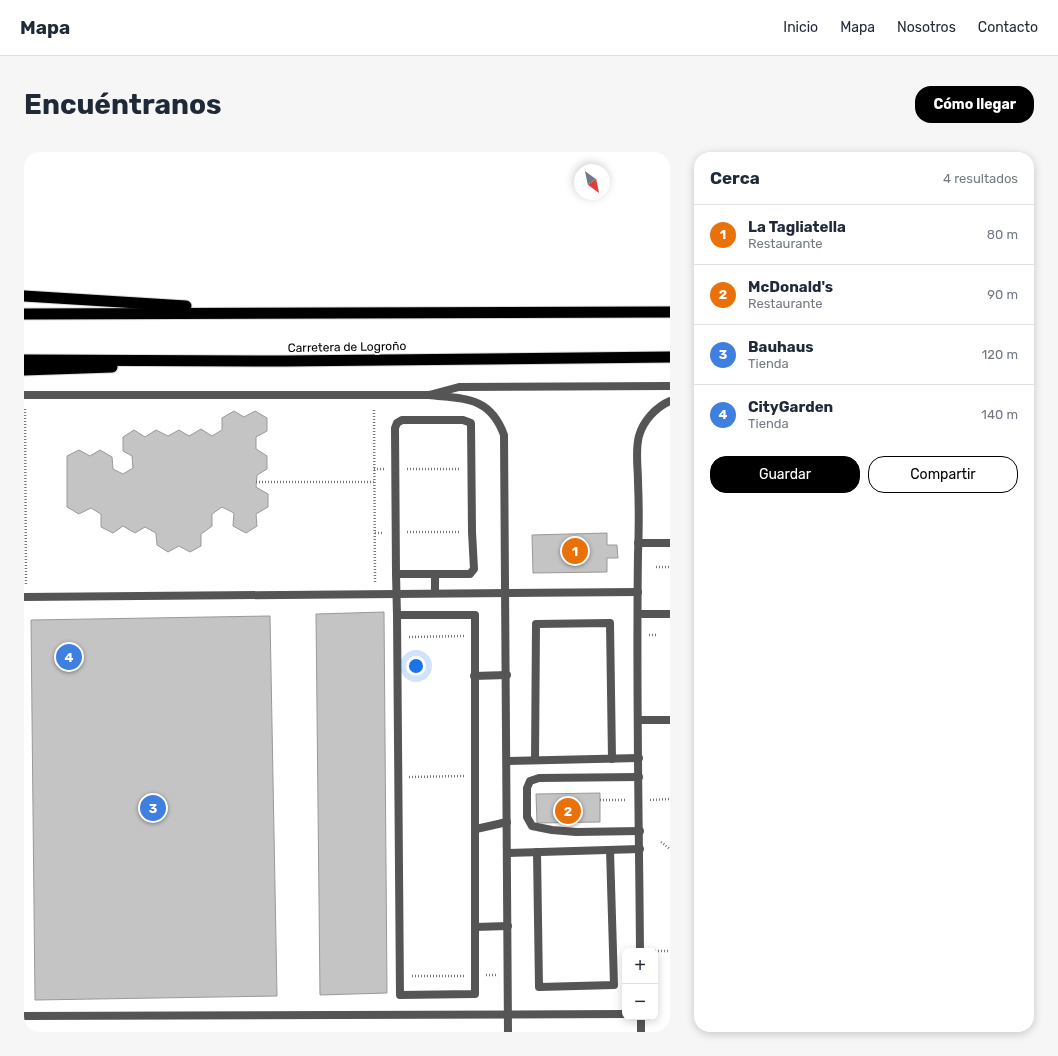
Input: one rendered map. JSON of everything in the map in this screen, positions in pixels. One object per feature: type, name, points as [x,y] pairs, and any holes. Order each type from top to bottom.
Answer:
[{"type":"highway","points":[[24,296],[286,313]]},
{"type":"highway","points":[[24,314],[670,312]]},
{"type":"highway","name":"Carretera de Logroño","points":[[24,360],[285,361],[670,357]]},
{"type":"highway","points":[[24,370],[285,361]]},
{"type":"street","points":[[429,395],[459,387],[670,386]]},
{"type":"street","points":[[24,395],[429,395],[476,401],[490,411],[501,425],[505,446],[508,1032]]},
{"type":"street","points":[[640,948],[637,450],[642,428],[655,411],[670,401]]},
{"type":"street","points":[[396,574],[470,574],[474,570],[472,532],[471,423],[463,420],[402,420],[397,423],[395,428],[396,574],[400,995],[475,994],[475,615],[397,615]]},
{"type":"street","points":[[638,543],[670,543]]},
{"type":"street","points":[[435,574],[435,593]]},
{"type":"street","points":[[24,597],[638,592]]},
{"type":"street","points":[[638,614],[670,614]]},
{"type":"street","points":[[536,760],[536,624],[610,623],[612,759]]},
{"type":"street","points":[[474,676],[507,675]]},
{"type":"street","points":[[639,720],[670,720]]},
{"type":"street","points":[[507,761],[639,758]]},
{"type":"street","points":[[639,778],[539,778],[530,781],[526,788],[527,817],[532,826],[536,828],[576,832],[640,831]]},
{"type":"street","points":[[476,828],[507,822]]},
{"type":"street","points":[[537,852],[539,987],[614,985],[610,850]]},
{"type":"street","points":[[507,853],[640,850]]},
{"type":"street","points":[[475,927],[508,926]]},
{"type":"street","points":[[24,1016],[622,1014]]},
{"type":"street","points":[[641,1020],[641,1032]]},
{"type":"path","points":[[25,409],[26,585]]},
{"type":"path","points":[[374,410],[375,583]]},
{"type":"path","points":[[374,469],[471,469]]},
{"type":"path","points":[[256,482],[374,482]]},
{"type":"path","points":[[375,533],[472,532]]},
{"type":"path","points":[[656,567],[670,567]]},
{"type":"path","points":[[398,777],[475,776]]},
{"type":"path","points":[[649,800],[670,799]]},
{"type":"path","points":[[600,800],[630,800]]},
{"type":"path","points":[[661,842],[670,849]]},
{"type":"path","points":[[658,951],[670,951]]},
{"type":"building","points":[[234,411],[244,417],[255,411],[267,418],[267,431],[256,437],[256,449],[267,456],[267,469],[257,475],[256,487],[268,494],[268,507],[256,514],[257,526],[246,533],[233,526],[234,513],[222,507],[212,514],[212,526],[201,534],[201,546],[190,552],[179,546],[168,552],[157,545],[156,533],[145,527],[135,533],[123,526],[113,533],[101,527],[101,514],[91,508],[79,514],[67,507],[67,456],[79,450],[90,456],[100,450],[112,457],[113,469],[123,474],[133,468],[132,456],[123,451],[123,437],[134,430],[145,437],[156,430],[168,436],[179,430],[189,436],[201,429],[212,436],[222,430],[222,418]]},
{"type":"building","points":[[607,533],[607,545],[617,545],[618,558],[607,558],[607,572],[533,573],[532,535]]},
{"type":"building","points":[[384,612],[387,993],[320,995],[316,614]]},
{"type":"building","points":[[270,616],[277,996],[35,1000],[31,620]]},
{"type":"building","points":[[600,793],[600,822],[537,823],[536,794]]},
{"type":"place","name":"La Tagliatella","points":[[575,551]]},
{"type":"place","name":"CityGarden","points":[[69,657]]},
{"type":"place","name":"Bauhaus","points":[[153,808]]},
{"type":"place","name":"McDonald's","points":[[568,811]]}]
